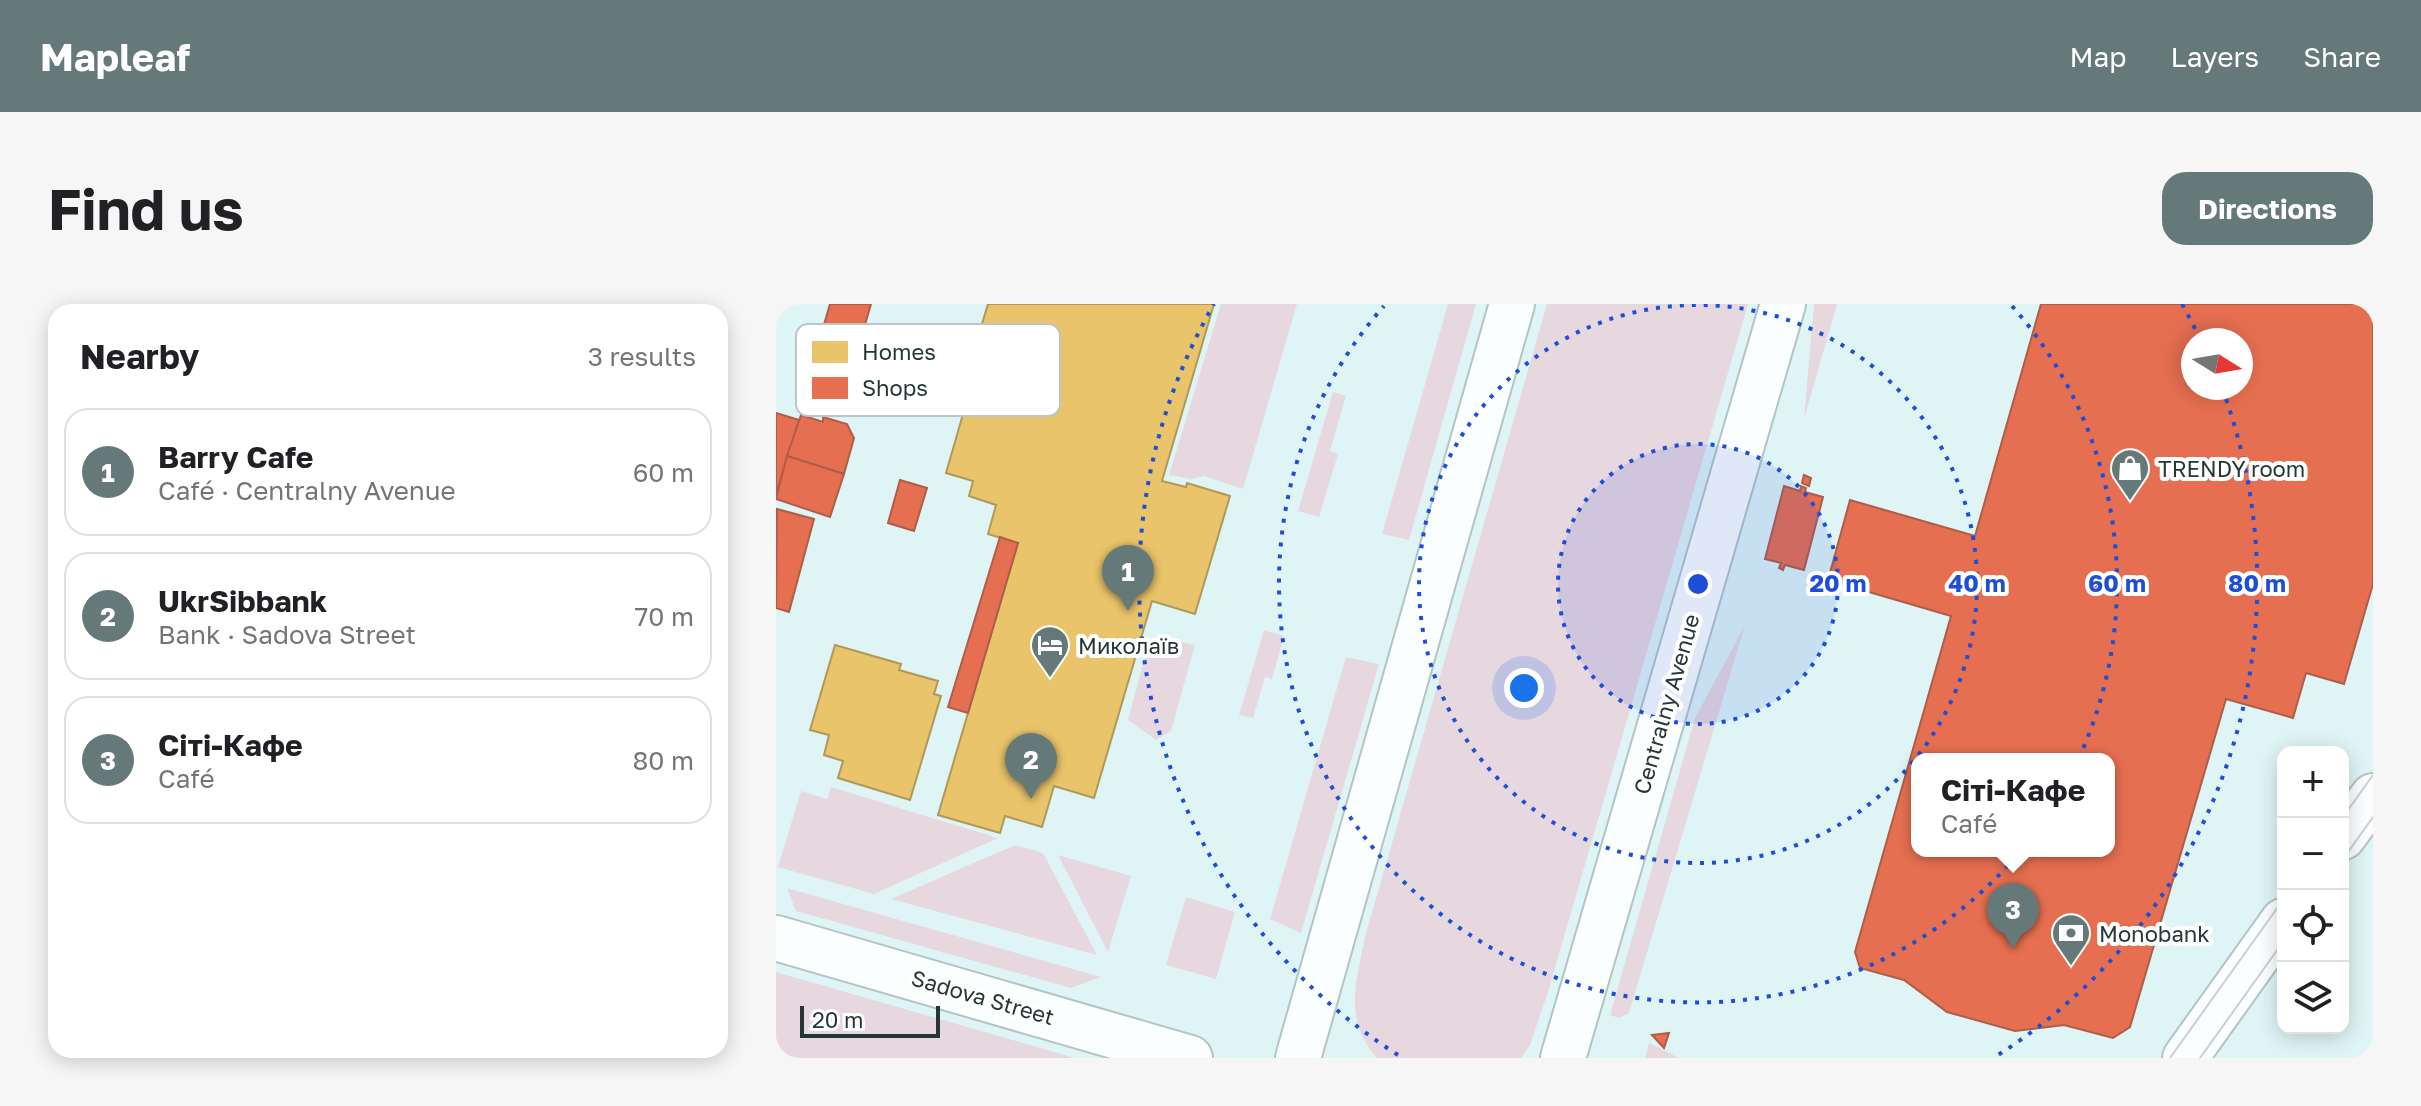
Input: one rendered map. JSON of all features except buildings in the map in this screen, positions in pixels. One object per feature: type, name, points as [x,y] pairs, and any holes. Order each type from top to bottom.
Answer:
[{"type":"main road","points":[[1298,1058],[1512,304]]},
{"type":"main road","name":"Centralny Avenue","points":[[1563,1058],[1783,304]]},
{"type":"main road","points":[[2349,829],[2373,796]]},
{"type":"main road","points":[[2185,1058],[2277,929]]},
{"type":"main road","name":"Sadova Street","points":[[776,938],[1190,1058]]},
{"type":"shaded area","points":[[1221,304],[1297,304],[1243,489],[1204,476],[1191,479],[1169,475]]},
{"type":"shaded area","points":[[1448,304],[1476,304],[1409,540],[1382,534]]},
{"type":"shaded area","points":[[1547,304],[1748,304],[1530,1045],[1521,1058],[1377,1058],[1366,1043],[1356,1015],[1356,985],[1365,937]]},
{"type":"shaded area","points":[[1814,304],[1837,304],[1804,419]]},
{"type":"shaded area","points":[[1333,392],[1346,396],[1330,451],[1338,454],[1319,517],[1298,511]]},
{"type":"shaded area","points":[[1745,625],[1629,1013],[1619,1018],[1610,1015],[1695,718]]},
{"type":"shaded area","points":[[1264,630],[1284,636],[1272,679],[1265,677],[1253,718],[1239,715]]},
{"type":"shaded area","points":[[1171,640],[1195,645],[1171,731],[1156,740],[1128,720],[1144,659]]},
{"type":"shaded area","points":[[1346,657],[1379,664],[1301,933],[1270,919]]},
{"type":"shaded area","points":[[831,787],[998,838],[874,894],[778,867],[801,791],[827,799]]},
{"type":"shaded area","points":[[1015,845],[1043,853],[1097,955],[891,899]]},
{"type":"shaded area","points":[[1058,855],[1131,876],[1108,952]]},
{"type":"shaded area","points":[[787,888],[1101,977],[1071,988],[796,911]]},
{"type":"shaded area","points":[[1186,897],[1235,912],[1216,979],[1166,965]]},
{"type":"shaded area","points":[[776,972],[1075,1058],[776,1058]]},
{"type":"shaded area","points":[[1649,1043],[1679,1058],[1645,1058]]},
{"type":"tram line","points":[[2349,809],[2373,775]]},
{"type":"tram line","points":[[2349,851],[2373,817]]},
{"type":"tram line","points":[[2170,1058],[2277,908]]},
{"type":"tram line","points":[[2200,1058],[2277,950]]},
{"type":"place","name":"TRENDY room","points":[[2130,502]]},
{"type":"place","name":"Barry Cafe","points":[[1128,611]]},
{"type":"place","name":"Миколаїв","points":[[1050,679]]},
{"type":"place","name":"UkrSibbank","points":[[1031,799]]},
{"type":"place","name":"Сіті-Кафе","points":[[2013,949]]},
{"type":"place","name":"Monobank","points":[[2071,967]]}]
